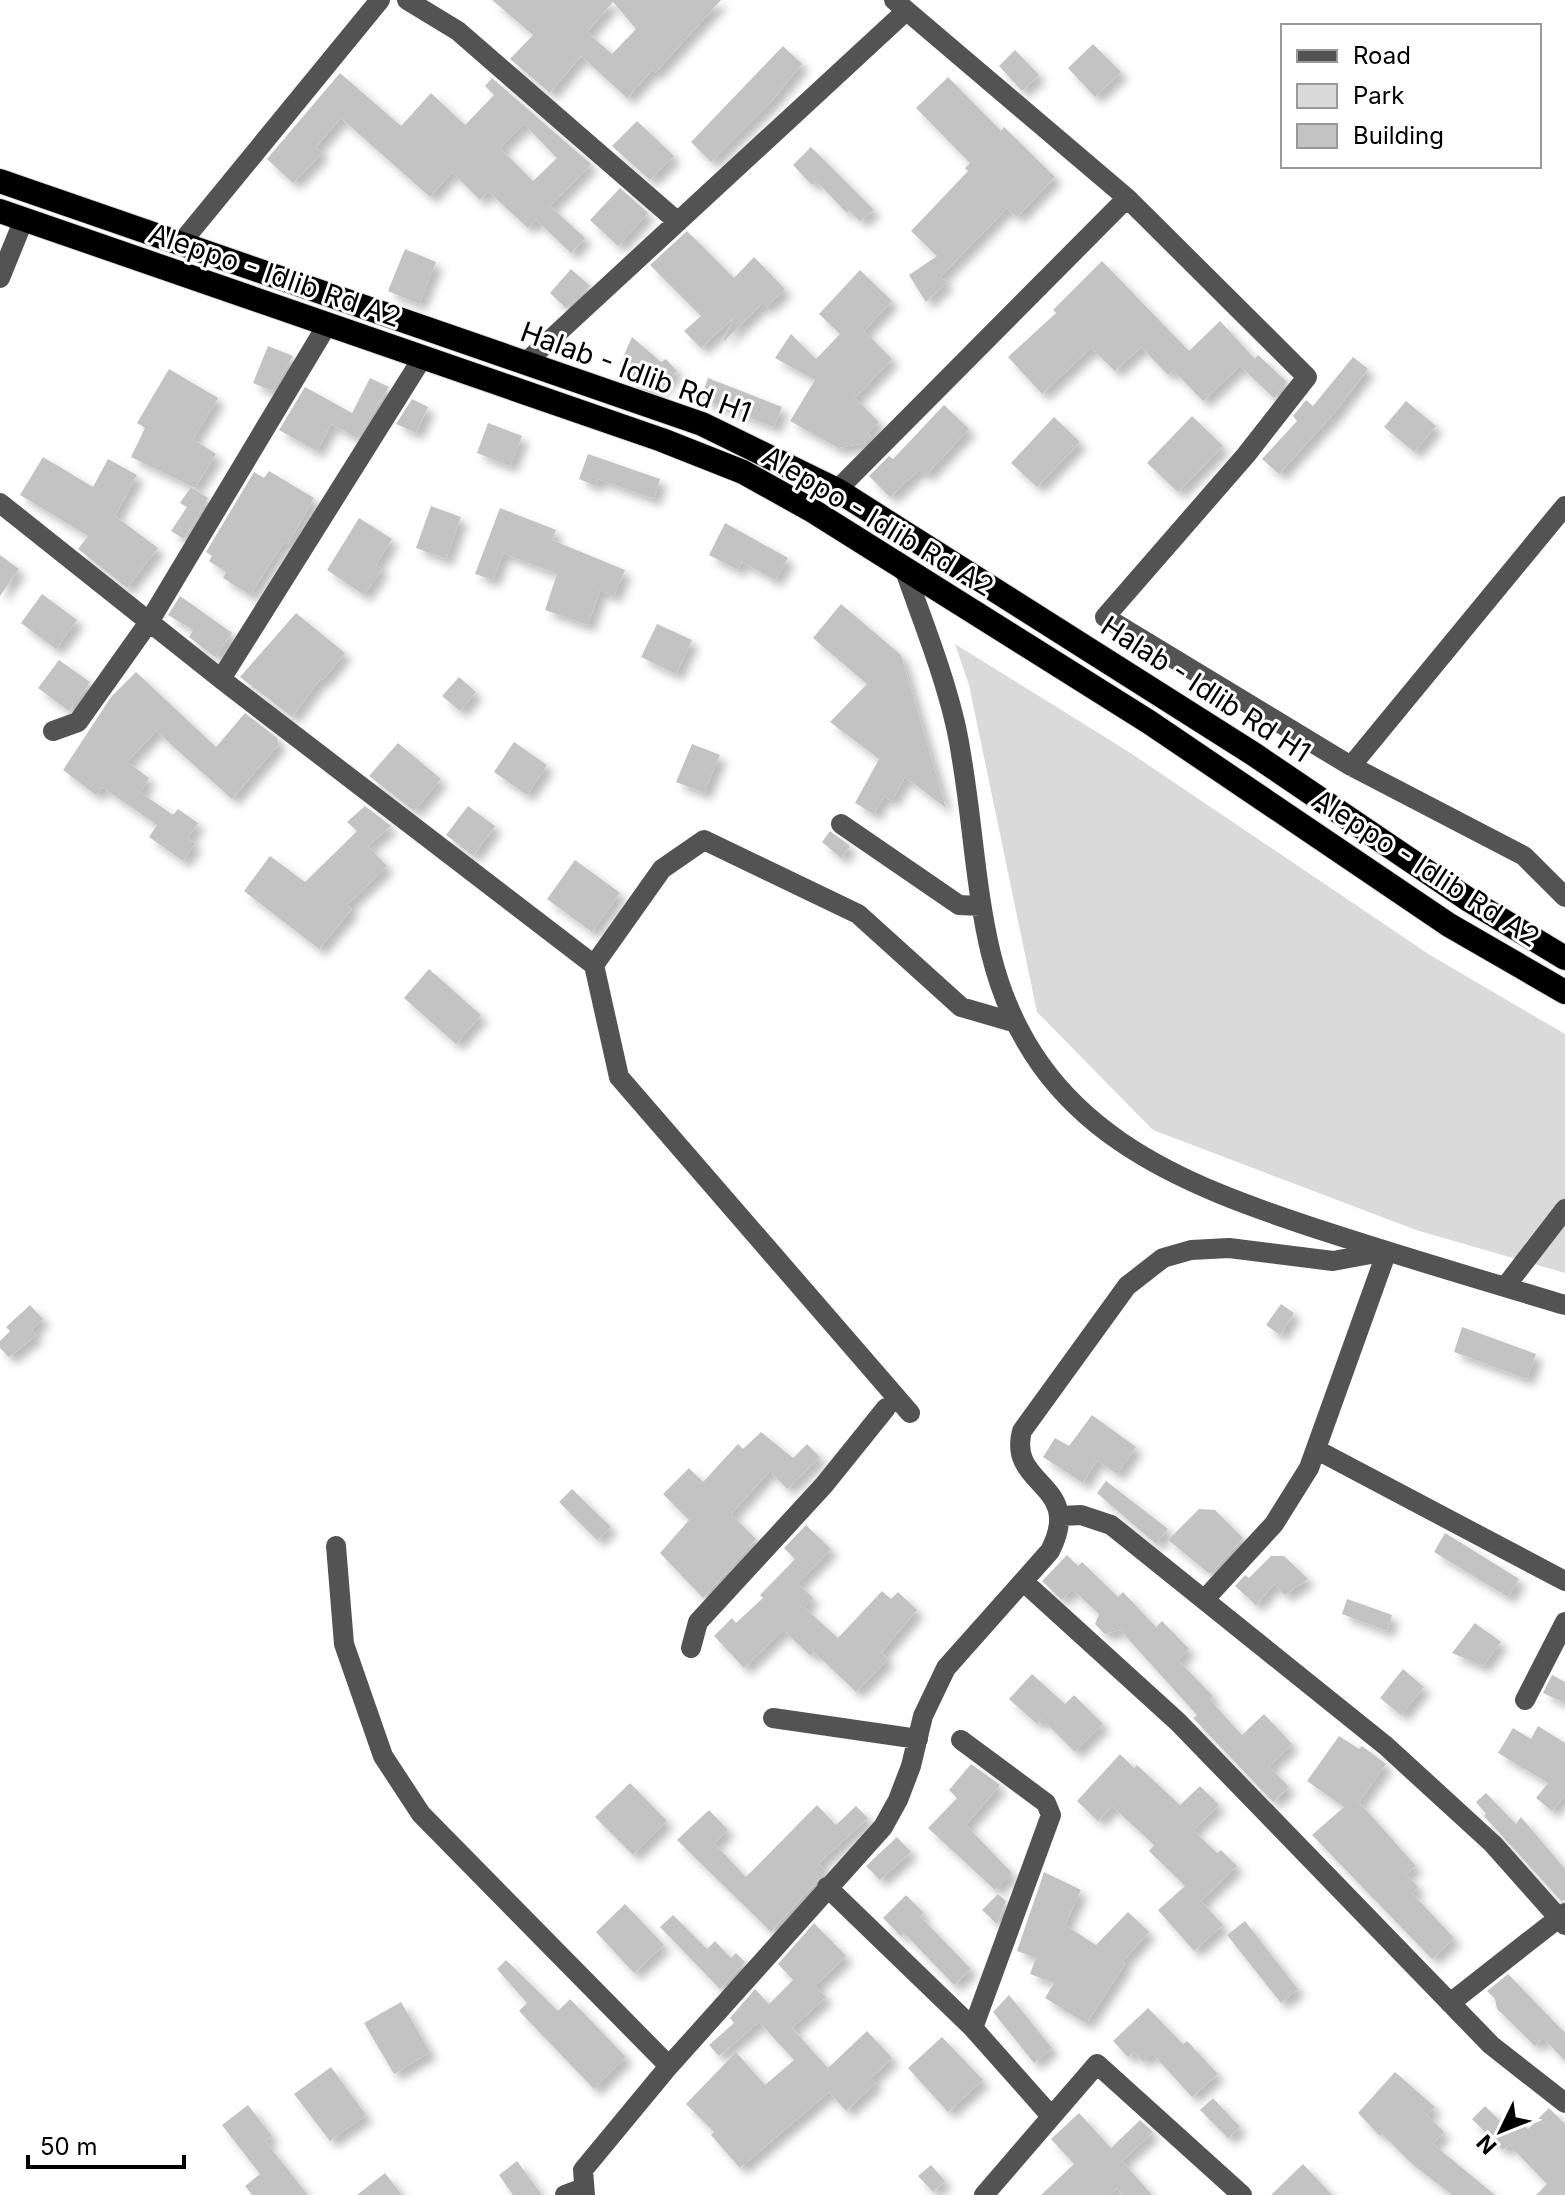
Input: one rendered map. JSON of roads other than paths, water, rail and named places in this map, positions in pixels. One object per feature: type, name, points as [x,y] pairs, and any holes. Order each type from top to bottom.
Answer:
[{"type":"highway","name":"Halab - Idlib Rd H1","points":[[0,181],[702,424],[765,452],[837,490],[1255,755],[1469,900],[1564,956]]},
{"type":"highway","name":"Aleppo - Idlib Rd A2","points":[[0,211],[662,440],[743,472],[813,511],[1149,722],[1449,925],[1565,992]]},
{"type":"street","points":[[181,243],[380,0]]},
{"type":"street","points":[[407,0],[458,31],[678,222]]},
{"type":"street","points":[[525,363],[678,222],[900,6],[1127,198],[1307,377],[1246,455],[1105,617],[1351,766],[1524,856],[1565,897]]},
{"type":"street","points":[[837,490],[1127,198]]},
{"type":"street","points":[[0,278],[24,219]]},
{"type":"street","points":[[53,731],[78,722],[149,622],[327,325]]},
{"type":"street","points":[[221,679],[423,357]]},
{"type":"street","points":[[0,503],[221,679],[594,965],[619,1077],[910,1413]]},
{"type":"street","points":[[1351,766],[1565,506]]},
{"type":"street","points":[[905,571],[956,726],[981,906],[992,957],[1016,1023],[1031,1050],[1079,1109],[1138,1156],[1264,1212],[1565,1305]]},
{"type":"street","points":[[841,824],[959,905],[981,906]]},
{"type":"street","points":[[594,965],[662,869],[704,840],[858,914],[961,1007],[1016,1023]]},
{"type":"street","points":[[1505,1287],[1565,1209]]},
{"type":"street","points":[[578,2193],[583,2170],[669,2066],[883,1827],[898,1800],[923,1716],[946,1668],[1025,1583],[1050,1551],[1060,1531],[1062,1516],[1057,1503],[1024,1465],[1019,1441],[1022,1431],[1127,1286],[1163,1258],[1191,1250],[1229,1248],[1333,1261],[1387,1251]]},
{"type":"street","points":[[1204,1600],[1274,1524],[1319,1451],[1387,1251]]},
{"type":"street","points":[[691,1648],[698,1622],[824,1485],[886,1408]]},
{"type":"street","points":[[1319,1451],[1565,1581]]},
{"type":"street","points":[[1062,1516],[1081,1515],[1111,1525],[1386,1746],[1493,1844],[1563,1918],[1450,2003]]},
{"type":"street","points":[[336,1546],[344,1644],[383,1756],[421,1814],[669,2066]]},
{"type":"street","points":[[1025,1583],[1178,1722],[1491,2045],[1565,2103]]},
{"type":"street","points":[[1525,1700],[1565,1622]]},
{"type":"street","points":[[773,1718],[918,1739]]},
{"type":"street","points":[[961,1740],[1046,1803],[1051,1815],[973,2028]]},
{"type":"street","points":[[827,1887],[973,2028],[1051,2116]]},
{"type":"street","points":[[984,2195],[1097,2064],[1242,2195]]}]
